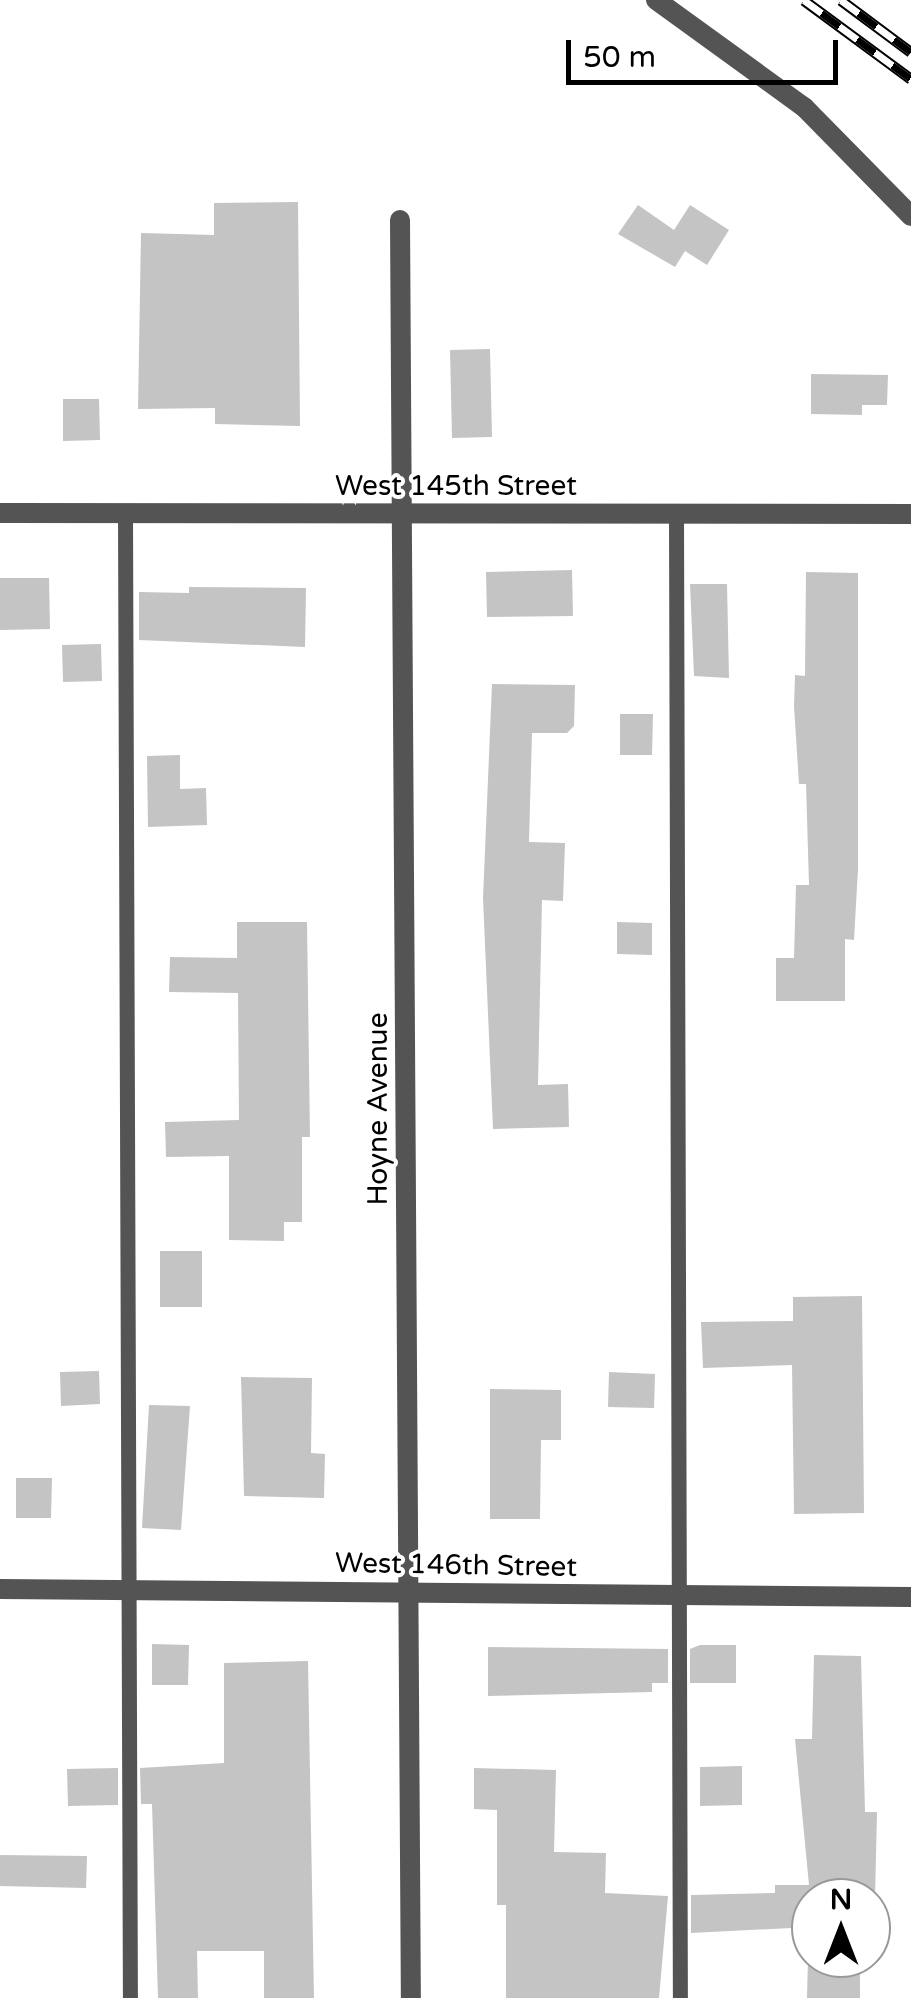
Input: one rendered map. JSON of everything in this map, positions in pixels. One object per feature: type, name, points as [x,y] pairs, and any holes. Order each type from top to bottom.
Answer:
[{"type":"street","points":[[656,0],[804,107],[911,216]]},
{"type":"street","name":"Hoyne Avenue","points":[[400,220],[411,1998]]},
{"type":"street","name":"West 145th Street","points":[[0,513],[911,514]]},
{"type":"street","name":"West 146th Street","points":[[0,1589],[911,1597]]},
{"type":"lane","points":[[125,514],[130,1998]]},
{"type":"lane","points":[[676,514],[680,1998]]},
{"type":"building","points":[[298,202],[300,426],[215,424],[215,408],[138,409],[141,233],[214,235],[214,203]]},
{"type":"building","points":[[638,205],[674,230],[690,205],[729,230],[707,265],[685,251],[675,267],[618,234]]},
{"type":"building","points":[[490,349],[492,437],[452,438],[450,350]]},
{"type":"building","points":[[811,374],[888,375],[887,405],[862,405],[862,415],[811,414]]},
{"type":"building","points":[[63,399],[99,399],[100,440],[63,441]]},
{"type":"building","points":[[572,570],[573,616],[487,617],[486,572]]},
{"type":"building","points":[[806,572],[858,573],[858,869],[854,940],[845,939],[845,1001],[776,1001],[776,958],[794,958],[796,885],[809,885],[806,784],[799,784],[794,706],[795,675],[805,676]]},
{"type":"building","points":[[0,578],[49,578],[50,629],[0,630]]},
{"type":"building","points":[[690,584],[727,584],[729,678],[694,676]]},
{"type":"building","points":[[189,587],[306,588],[305,647],[139,640],[139,592],[189,593]]},
{"type":"building","points":[[101,644],[102,681],[63,682],[62,645]]},
{"type":"building","points":[[492,684],[575,685],[574,726],[567,733],[532,733],[529,842],[565,843],[563,901],[542,900],[538,1085],[568,1084],[569,1127],[493,1129],[483,898]]},
{"type":"building","points":[[620,714],[653,714],[652,755],[620,755]]},
{"type":"building","points":[[180,755],[180,789],[206,788],[207,825],[148,827],[147,756]]},
{"type":"building","points":[[237,922],[307,922],[310,1137],[302,1137],[302,1222],[284,1222],[284,1241],[229,1240],[229,1156],[166,1157],[165,1122],[239,1120],[238,993],[169,992],[170,957],[237,958]]},
{"type":"building","points":[[617,922],[652,923],[652,955],[617,954]]},
{"type":"building","points":[[160,1251],[202,1251],[202,1307],[160,1307]]},
{"type":"building","points":[[862,1296],[864,1513],[794,1514],[792,1365],[703,1368],[701,1322],[793,1321],[793,1297]]},
{"type":"building","points":[[99,1371],[100,1404],[61,1406],[60,1372]]},
{"type":"building","points":[[609,1372],[655,1374],[654,1408],[608,1407]]},
{"type":"building","points":[[241,1377],[312,1378],[311,1453],[325,1454],[324,1498],[244,1496]]},
{"type":"building","points":[[490,1389],[561,1390],[561,1440],[541,1440],[540,1519],[490,1519]]},
{"type":"building","points":[[149,1405],[190,1406],[181,1530],[142,1528]]},
{"type":"building","points":[[16,1478],[52,1478],[51,1518],[16,1518]]},
{"type":"building","points":[[152,1644],[189,1645],[188,1685],[152,1685]]},
{"type":"building","points":[[700,1645],[736,1645],[736,1683],[690,1683],[690,1649]]},
{"type":"building","points":[[488,1647],[668,1649],[668,1683],[652,1683],[652,1692],[488,1696]]},
{"type":"building","points":[[814,1655],[861,1656],[865,1812],[877,1812],[875,1878],[808,1878],[795,1739],[812,1739]]},
{"type":"building","points":[[308,1661],[314,1998],[264,1998],[264,1951],[197,1951],[198,1998],[158,1998],[152,1804],[141,1804],[140,1768],[224,1763],[224,1663]]},
{"type":"building","points":[[742,1766],[742,1805],[700,1806],[700,1767]]},
{"type":"building","points":[[118,1768],[118,1805],[68,1806],[67,1769]]},
{"type":"building","points":[[474,1768],[556,1770],[554,1852],[606,1853],[605,1893],[668,1896],[659,1998],[506,1998],[506,1905],[497,1905],[497,1810],[474,1809]]},
{"type":"building","points":[[0,1855],[87,1856],[86,1888],[0,1886]]},
{"type":"building","points":[[775,1885],[791,1885],[791,1928],[691,1933],[691,1895],[775,1893]]},
{"type":"building","points":[[808,1978],[860,1978],[860,1998],[807,1998]]},
{"type":"railway","points":[[804,0],[911,79]]},
{"type":"railway","points":[[841,0],[911,52]]}]
